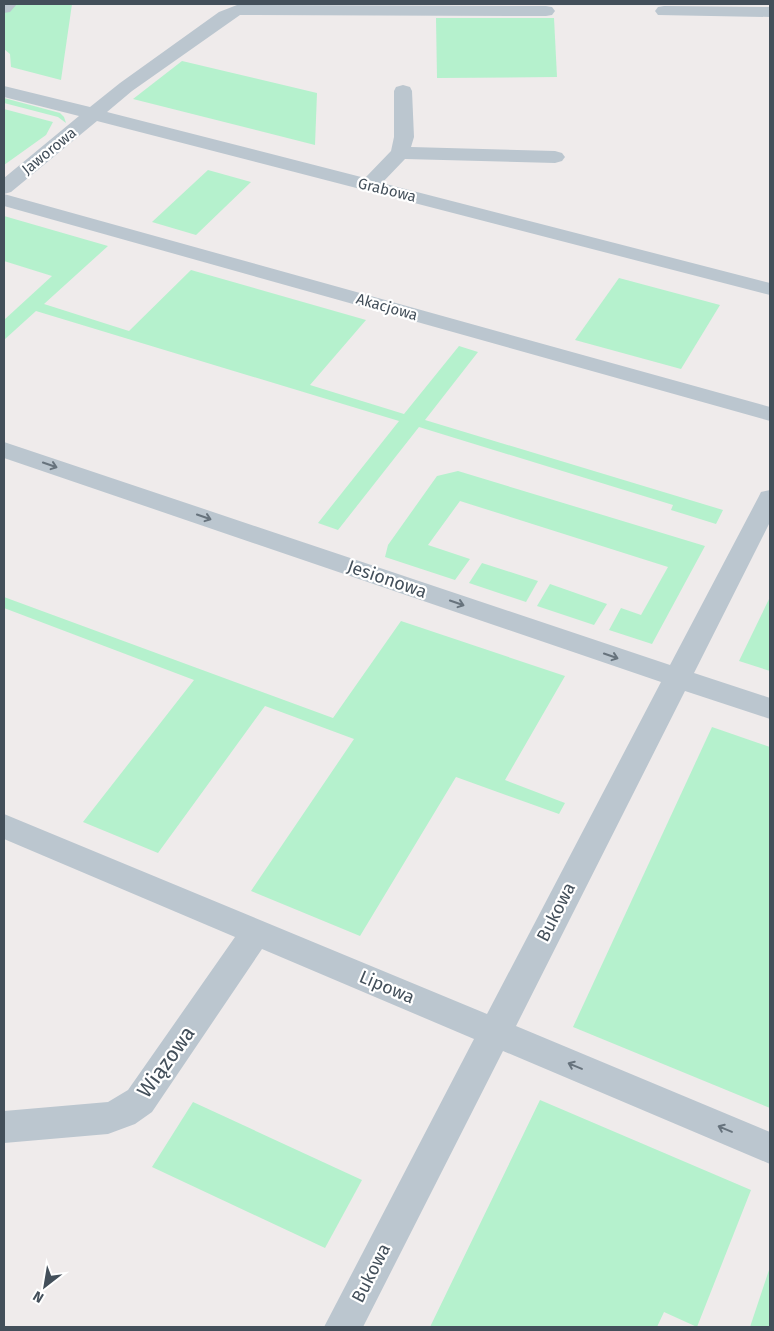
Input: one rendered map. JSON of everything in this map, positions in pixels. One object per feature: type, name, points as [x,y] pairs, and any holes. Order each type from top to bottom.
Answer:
[{"type":"street","points":[[4,8],[8,4]]},
{"type":"street","name":"Jaworowa","points":[[4,188],[126,87],[225,16],[242,9],[546,11]]},
{"type":"street","points":[[664,11],[770,12]]},
{"type":"street","name":"Grabowa","points":[[4,91],[770,289]]},
{"type":"street","points":[[368,186],[400,153],[404,137],[404,91]]},
{"type":"street","points":[[400,153],[555,157]]},
{"type":"street","name":"Akacjowa","points":[[4,200],[770,414]]},
{"type":"street","name":"Jesionowa","points":[[4,450],[770,708]]},
{"type":"street","name":"Bukowa","points":[[343,1327],[770,498]]},
{"type":"street","name":"Lipowa","points":[[4,826],[770,1148]]},
{"type":"street","name":"Wiązowa","points":[[4,1127],[108,1118],[123,1113],[140,1101],[256,932]]},
{"type":"green space","points":[[14,4],[72,4],[61,80],[11,67],[10,54],[4,49],[4,13]]},
{"type":"green space","points":[[436,18],[554,18],[557,77],[437,78]]},
{"type":"green space","points":[[182,61],[317,93],[315,145],[133,99]]},
{"type":"green space","points":[[4,98],[60,113],[66,123],[58,117],[4,103]]},
{"type":"green space","points":[[4,109],[53,122],[46,135],[4,165]]},
{"type":"green space","points":[[208,170],[251,182],[196,235],[152,222]]},
{"type":"green space","points":[[4,216],[108,246],[44,304],[129,331],[191,270],[366,320],[310,385],[404,414],[459,346],[478,352],[425,420],[723,510],[716,524],[671,510],[673,505],[419,427],[338,530],[318,523],[399,421],[36,311],[4,340],[4,320],[52,276],[4,261]]},
{"type":"green space","points":[[619,278],[720,305],[681,369],[575,340]]},
{"type":"green space","points":[[458,471],[705,546],[652,644],[609,630],[621,608],[641,615],[668,567],[460,501],[428,545],[470,559],[455,580],[385,557],[388,545],[437,476]]},
{"type":"green space","points":[[482,563],[538,581],[526,602],[469,583]]},
{"type":"green space","points":[[550,584],[607,604],[594,625],[537,606]]},
{"type":"green space","points":[[4,597],[333,718],[401,621],[565,676],[505,780],[565,803],[559,814],[456,777],[360,936],[251,891],[354,739],[265,706],[158,853],[83,822],[194,680],[4,608]]},
{"type":"green space","points":[[770,597],[770,671],[739,661]]},
{"type":"green space","points":[[712,727],[770,747],[770,1108],[573,1027]]},
{"type":"green space","points":[[540,1100],[751,1190],[697,1327],[664,1312],[657,1327],[430,1327]]},
{"type":"green space","points":[[193,1102],[362,1180],[325,1248],[152,1167]]},
{"type":"green space","points":[[770,1267],[770,1327],[750,1327]]}]
